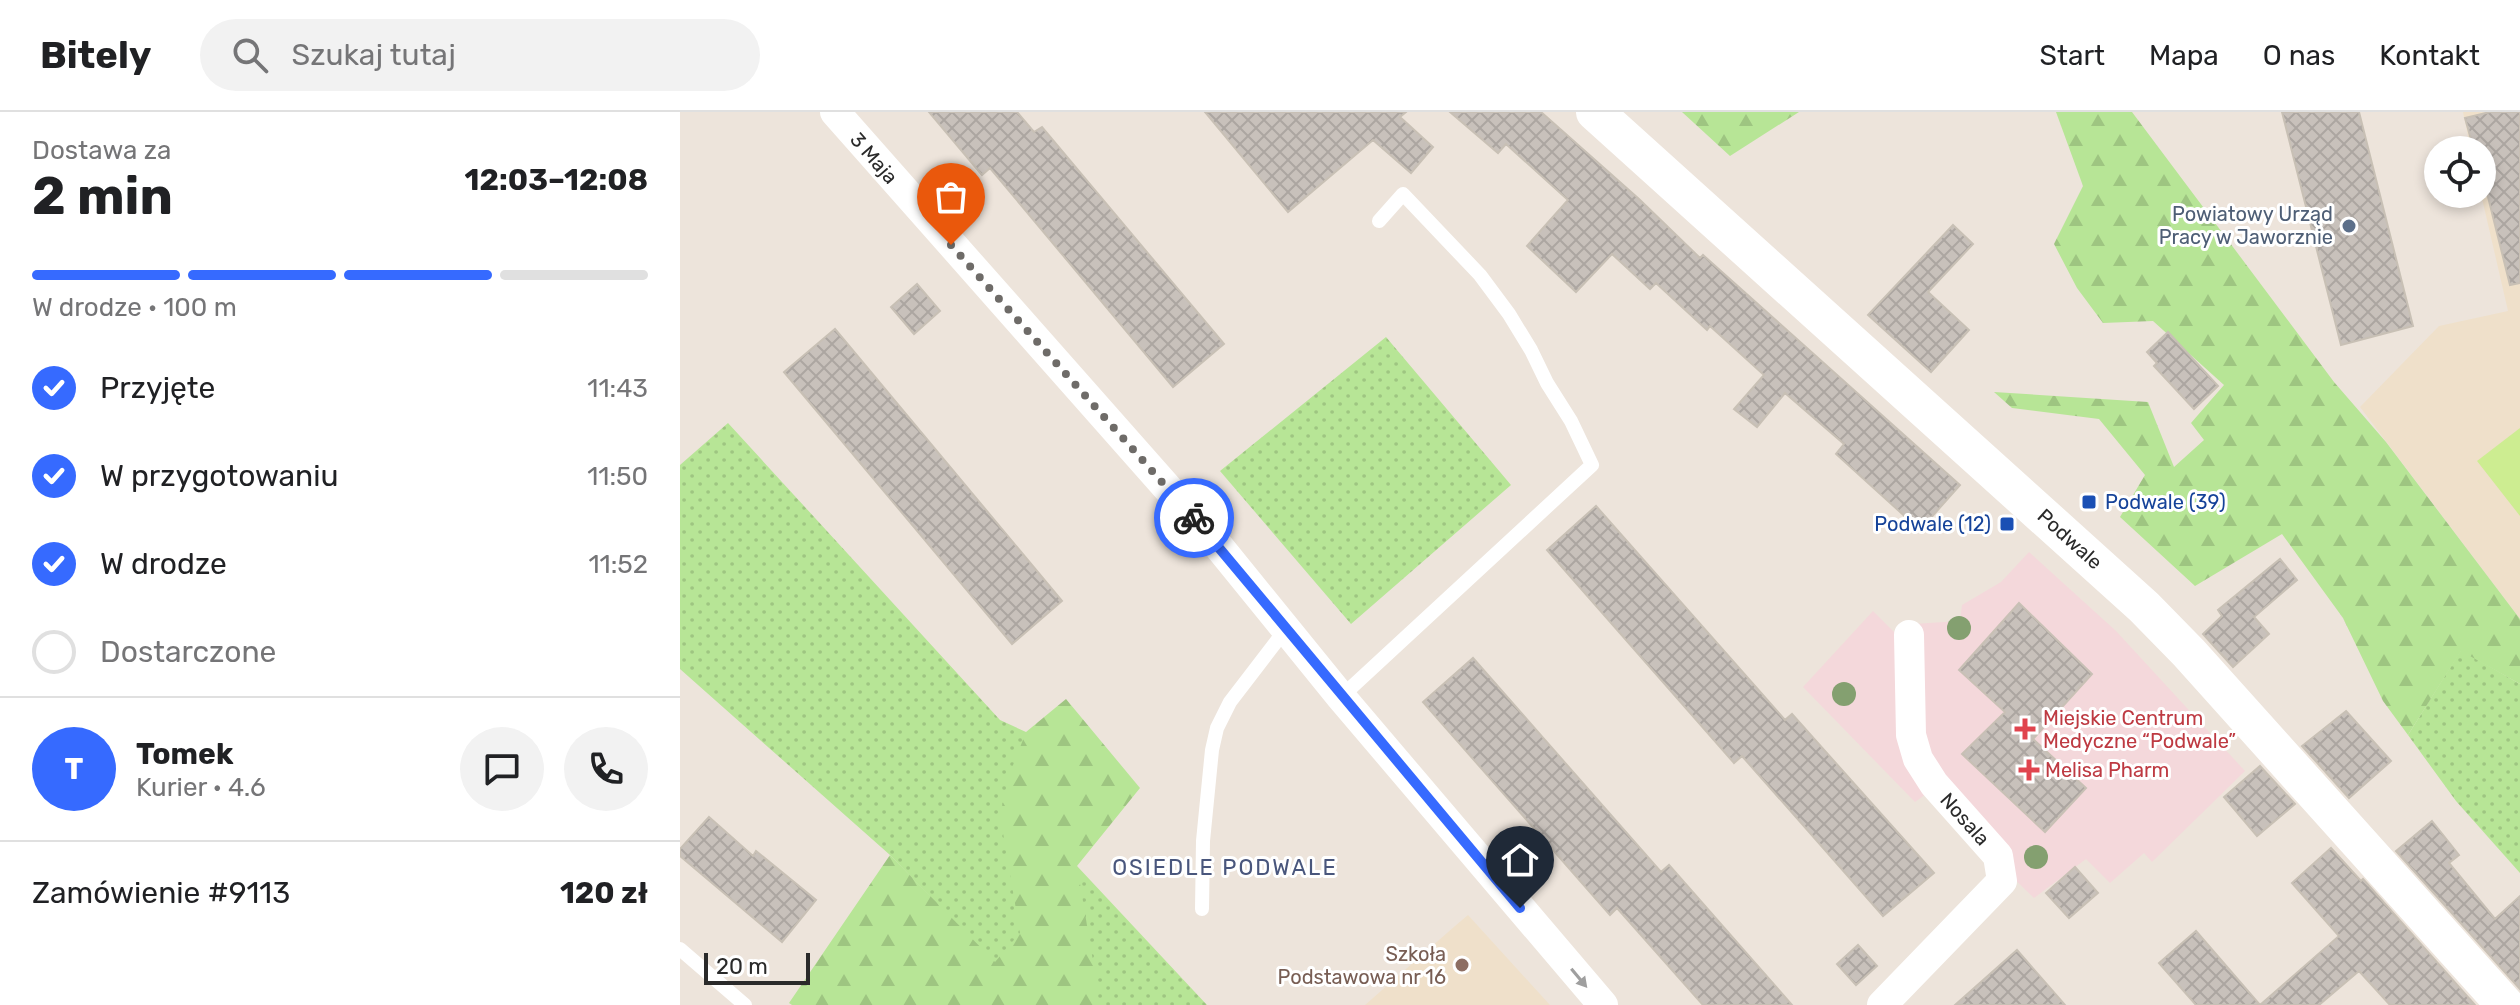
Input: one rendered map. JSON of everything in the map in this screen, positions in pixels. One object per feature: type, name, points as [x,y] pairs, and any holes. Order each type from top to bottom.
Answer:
[{"type":"street","name":"3 Maja","points":[[835,112],[1216,543],[1341,697],[1603,1005]]},
{"type":"street","name":"Podwale","points":[[1595,112],[2144,607],[2200,665],[2505,1005]]},
{"type":"street","name":"Nosala","points":[[1882,1005],[2002,881],[1998,856],[1934,784],[1918,759],[1911,735],[1909,635]]},
{"type":"lane","points":[[1341,697],[1592,465],[1531,350],[1480,275],[1403,194],[1379,221]]},
{"type":"lane","points":[[1202,909],[1203,841],[1217,728],[1230,702],[1286,629]]},
{"type":"lane","points":[[680,949],[745,1005]]},
{"type":"shaded area","points":[[2463,112],[2520,112],[2520,619],[2360,407],[2439,326],[2508,311],[2484,208],[2496,208],[2496,136],[2468,136]]},
{"type":"shaded area","name":"Miejskie Centrum Medyczne “Podwale”","points":[[2029,552],[2116,631],[2245,771],[2152,862],[2144,853],[2110,883],[2086,859],[2034,898],[1926,794],[1915,802],[1803,687],[1873,611],[1894,632],[1913,624],[1960,621],[1962,605],[2001,582]]},
{"type":"shaded area","name":"Szkoła Podstawowa nr 16","points":[[1468,915],[1550,1005],[1365,1005],[1455,926]]},
{"type":"green space","points":[[1682,112],[1799,112],[1730,156]]},
{"type":"green space","points":[[2056,112],[2132,112],[2334,382],[2386,442],[2520,619],[2520,684],[2461,651],[2408,735],[2383,701],[2343,618],[2282,534],[2195,586],[2120,517],[2145,475],[2099,419],[2012,408],[1994,392],[2148,402],[2174,467],[2204,440],[2191,423],[2224,385],[2153,321],[2103,323],[2077,288],[2054,244],[2083,186]]},
{"type":"green space","points":[[1386,337],[1511,485],[1351,624],[1220,471]]},
{"type":"green space","points":[[728,423],[1000,720],[1026,732],[1047,800],[1077,866],[1207,1005],[1035,1005],[890,855],[680,669],[680,465]]},
{"type":"green space","points":[[2520,428],[2520,516],[2477,461]]},
{"type":"green space","points":[[2461,650],[2520,684],[2520,873],[2456,801],[2408,735]]},
{"type":"green space","points":[[1066,699],[1140,788],[1077,866],[1094,967],[1095,1005],[789,1003],[890,855],[995,962],[1020,933],[1000,815],[1010,773],[1026,732]]},
{"type":"building","points":[[929,112],[1017,112],[1034,132],[1042,127],[1224,344],[1173,387],[990,168],[982,175]]},
{"type":"building","points":[[1205,112],[1406,112],[1400,117],[1433,147],[1411,173],[1373,140],[1288,212]]},
{"type":"building","points":[[1450,112],[1541,112],[1700,258],[1703,255],[1960,485],[1920,530],[1836,454],[1844,444],[1785,393],[1757,427],[1734,409],[1764,375],[1710,326],[1707,330],[1656,283],[1650,289],[1612,254],[1576,292],[1527,246],[1568,200],[1506,144],[1498,153]]},
{"type":"building","points":[[2282,112],[2359,112],[2413,326],[2341,345]]},
{"type":"building","points":[[2490,112],[2520,112],[2520,283],[2510,285],[2491,208],[2496,208],[2496,136],[2470,136],[2465,118]]},
{"type":"building","points":[[1953,225],[1973,244],[1928,292],[1969,330],[1931,372],[1868,315]]},
{"type":"building","points":[[917,284],[940,311],[914,334],[891,307]]},
{"type":"building","points":[[835,329],[1062,601],[1012,644],[784,372]]},
{"type":"building","points":[[2168,332],[2218,386],[2194,409],[2154,366],[2157,363],[2147,352]]},
{"type":"building","points":[[1596,506],[1785,720],[1792,714],[1934,873],[1883,916],[1742,756],[1734,763],[1547,550]]},
{"type":"building","points":[[2280,559],[2297,580],[2254,617],[2269,634],[2233,667],[2203,634],[2222,616],[2218,610]]},
{"type":"building","points":[[2019,603],[2092,674],[2033,739],[2086,788],[2045,832],[1962,754],[2005,712],[1959,670]]},
{"type":"building","points":[[1473,658],[1661,872],[1669,865],[1792,1005],[1703,1005],[1617,908],[1610,915],[1423,702]]},
{"type":"building","points":[[2346,711],[2391,761],[2349,798],[2302,746]]},
{"type":"building","points":[[2260,766],[2295,804],[2257,836],[2224,797]]},
{"type":"building","points":[[709,817],[753,856],[756,851],[816,900],[782,942],[680,856],[680,849]]},
{"type":"building","points":[[2432,821],[2459,855],[2449,863],[2495,919],[2520,896],[2520,989],[2396,851]]},
{"type":"building","points":[[2331,848],[2361,881],[2363,879],[2475,1005],[2390,1005],[2359,971],[2319,1005],[2260,1005],[2339,936],[2292,883]]},
{"type":"building","points":[[2075,867],[2098,893],[2069,918],[2046,893]]},
{"type":"building","points":[[2196,931],[2260,1005],[2196,1005],[2159,963]]},
{"type":"building","points":[[1858,945],[1877,966],[1856,985],[1837,964]]},
{"type":"building","points":[[2017,950],[2065,1005],[1955,1005]]},
{"type":"way so far","points":[[951,245],[1194,518]]},
{"type":"place","name":"Powiatowy Urząd Pracy w Jaworznie","points":[[2349,226]]},
{"type":"place","name":"Podwale (39)","points":[[2089,502]]},
{"type":"place","name":"Podwale (12)","points":[[2007,524]]},
{"type":"place","name":"Miejskie Centrum Medyczne “Podwale”","points":[[2025,729]]},
{"type":"place","name":"Melisa Pharm","points":[[2029,770]]},
{"type":"place","name":"Szkoła Podstawowa nr 16","points":[[1462,965]]},
{"type":"district","name":"OSIEDLE PODWALE","points":[[1225,867]]},
{"type":"route","points":[[1194,518],[1520,908]]}]
